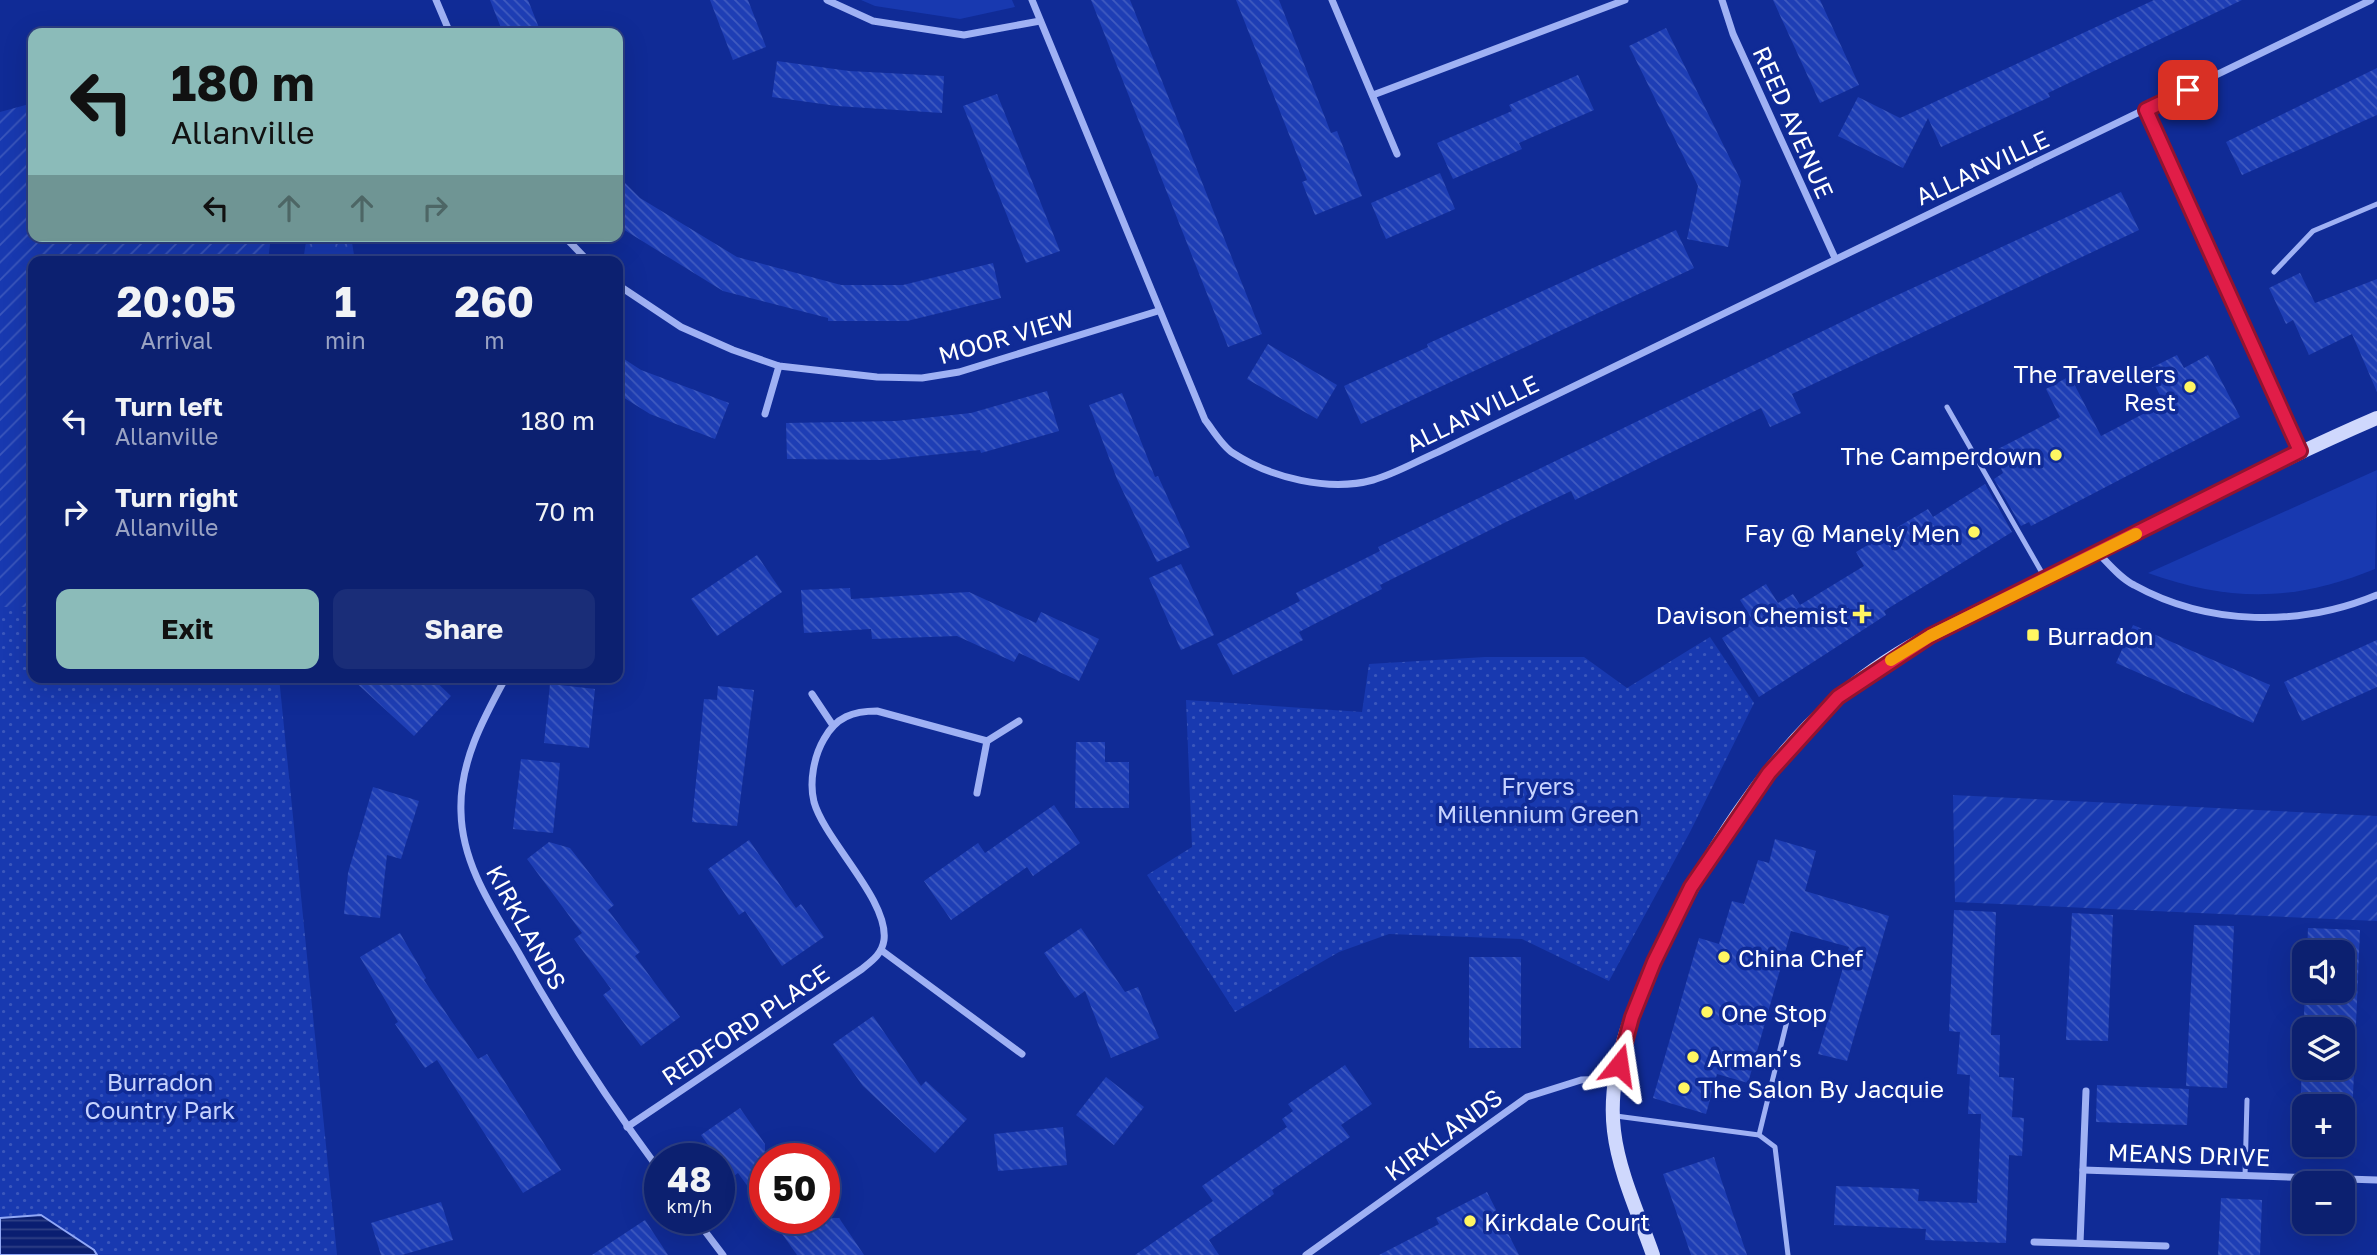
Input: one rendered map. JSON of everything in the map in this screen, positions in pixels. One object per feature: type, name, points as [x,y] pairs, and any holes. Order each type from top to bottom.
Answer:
[{"type":"main road","points":[[1653,1255],[1616,1144],[1613,1116],[1616,1079],[1632,1017],[1654,962],[1691,887],[1743,808],[1792,745],[1838,697],[1930,636],[2300,451],[2377,418]]},
{"type":"street","points":[[436,0],[448,28]]},
{"type":"street","points":[[827,0],[873,21],[964,35],[1040,21]]},
{"type":"street","name":"ALLANVILLE","points":[[1032,0],[1205,420],[1231,452],[1264,468],[1306,482],[1338,484],[1373,481],[1438,452],[2371,0]]},
{"type":"street","points":[[1332,0],[1397,154]]},
{"type":"street","points":[[1373,95],[1626,0]]},
{"type":"street","name":"REED AVENUE","points":[[1722,0],[1733,34],[1835,258]]},
{"type":"street","points":[[2146,110],[2300,451]]},
{"type":"street","points":[[570,242],[583,256]]},
{"type":"street","name":"MOOR VIEW","points":[[623,288],[681,327],[779,366],[831,373],[922,379],[959,372],[1158,311]]},
{"type":"street","points":[[765,414],[779,366]]},
{"type":"street","points":[[2098,553],[2131,584],[2166,600],[2242,617],[2320,613],[2377,595]]},
{"type":"street","name":"KIRKLANDS","points":[[503,683],[481,723],[462,784],[461,810],[468,856],[494,911],[566,1036],[644,1150]]},
{"type":"street","points":[[812,694],[832,724]]},
{"type":"street","points":[[987,741],[877,711],[860,711],[832,724],[815,762],[814,801],[878,912],[884,940],[881,950],[1021,1054]]},
{"type":"street","points":[[977,793],[987,741],[1019,721]]},
{"type":"street","name":"REDFORD PLACE","points":[[627,1127],[862,969],[875,959],[881,950]]},
{"type":"street","name":"KIRKLANDS","points":[[1306,1255],[1527,1097],[1581,1080],[1616,1079]]},
{"type":"street","name":"MEANS DRIVE","points":[[2080,1243],[2086,1091]]},
{"type":"street","name":"MEANS DRIVE","points":[[2083,1170],[2377,1180]]},
{"type":"street","points":[[707,1234],[723,1255]]},
{"type":"street","points":[[2034,1242],[2166,1246]]},
{"type":"lane","points":[[2274,272],[2313,231],[2377,204]]},
{"type":"lane","points":[[1947,407],[2046,579]]},
{"type":"lane","points":[[1759,1135],[1787,1021]]},
{"type":"lane","points":[[2245,1176],[2247,1100]]},
{"type":"lane","points":[[1613,1116],[1759,1135],[1775,1147],[1788,1255]]},
{"type":"green space","points":[[861,0],[1012,0],[1015,7],[960,19],[875,6]]},
{"type":"green space","points":[[28,104],[28,242],[270,242],[269,256],[28,256],[28,607],[0,607],[0,112]]},
{"type":"green space","points":[[306,242],[352,242],[354,256],[304,256]]},
{"type":"green space","points":[[2377,470],[2375,569],[2317,588],[2262,594],[2207,589],[2148,573]]},
{"type":"green space","name":"Burradon Country Park","points":[[0,607],[28,607],[28,683],[280,683],[337,1255],[0,1255]]},
{"type":"green space","name":"Fryers Millennium Green","points":[[1710,637],[1754,703],[1690,832],[1609,981],[1522,939],[1389,934],[1339,952],[1235,1012],[1147,875],[1192,847],[1186,700],[1362,712],[1369,664],[1485,657],[1584,657],[1627,688]]},
{"type":"green space","points":[[1953,795],[2377,816],[2377,921],[1955,902]]},
{"type":"shaded area","points":[[41,1215],[94,1250],[97,1255],[0,1255],[0,1218]]},
{"type":"building","points":[[490,0],[528,0],[539,28],[501,28]]},
{"type":"building","points":[[710,0],[748,0],[766,47],[733,60]]},
{"type":"building","points":[[1091,0],[1130,0],[1262,334],[1228,347]]},
{"type":"building","points":[[1236,0],[1279,0],[1331,133],[1337,131],[1362,196],[1315,215],[1302,182],[1307,180]]},
{"type":"building","points":[[1773,0],[1820,0],[1859,85],[1820,103]]},
{"type":"building","points":[[2154,0],[2242,0],[2048,93],[2050,97],[1941,147],[1928,118],[1903,168],[1838,136],[1858,97],[1900,118]]},
{"type":"building","points":[[1666,28],[1741,181],[1728,247],[1687,239],[1698,186],[1629,46]]},
{"type":"building","points":[[777,61],[849,71],[944,76],[942,113],[837,106],[772,97]]},
{"type":"building","points":[[2377,68],[2377,115],[2242,175],[2226,142]]},
{"type":"building","points":[[1578,75],[1594,110],[1519,143],[1522,149],[1453,179],[1437,143],[1512,111],[1509,105]]},
{"type":"building","points":[[997,94],[1060,251],[1026,263],[963,106]]},
{"type":"building","points":[[1440,173],[1455,209],[1386,239],[1371,203]]},
{"type":"building","points":[[623,181],[640,198],[737,257],[841,285],[903,285],[993,263],[1001,298],[907,321],[828,321],[828,318],[723,291],[623,229]]},
{"type":"building","points":[[2121,192],[2139,230],[1792,394],[1801,413],[1770,427],[1761,408],[1575,500],[1571,491],[1506,522],[1380,585],[1382,589],[1299,632],[1303,640],[1233,675],[1217,644],[1300,601],[1296,593],[1380,551],[1378,547],[1891,298]]},
{"type":"building","points":[[1676,230],[1694,268],[1361,424],[1344,386],[1428,347],[1427,344]]},
{"type":"building","points":[[2300,273],[2315,303],[2377,279],[2377,392],[2352,334],[2309,355],[2293,320],[2286,324],[2269,288]]},
{"type":"building","points":[[1268,344],[1337,385],[1317,419],[1247,379]]},
{"type":"building","points":[[2177,355],[2184,368],[2208,355],[2240,417],[2031,526],[2029,522],[2021,526],[1994,479],[2003,473],[1999,464],[2004,462],[1998,449],[2060,417],[2046,389],[2070,376],[2101,436],[2164,403],[2147,370]]},
{"type":"building","points":[[623,358],[641,370],[729,403],[715,439],[650,414],[623,397]]},
{"type":"building","points":[[1047,391],[1059,431],[981,453],[980,450],[882,460],[787,459],[786,423],[896,421],[971,413]]},
{"type":"building","points":[[1122,393],[1155,477],[1158,476],[1190,547],[1157,562],[1117,479],[1089,405]]},
{"type":"building","points":[[1985,484],[2012,532],[1884,611],[1886,615],[1759,697],[1722,638],[1752,619],[1740,600],[1766,584],[1778,603],[1793,594],[1800,605],[1864,566],[1856,552],[1928,509],[1933,517]]},
{"type":"building","points":[[757,555],[782,592],[717,636],[691,599]]},
{"type":"building","points":[[1181,564],[1214,635],[1181,650],[1149,578]]},
{"type":"building","points":[[850,588],[851,599],[969,592],[1036,623],[1041,612],[1099,639],[1079,681],[1019,653],[1014,662],[957,636],[872,639],[871,629],[804,633],[801,590]]},
{"type":"building","points":[[2133,625],[2270,685],[2253,723],[2116,663]]},
{"type":"building","points":[[2377,640],[2377,687],[2302,721],[2284,682]]},
{"type":"building","points":[[357,683],[437,683],[451,696],[414,736]]},
{"type":"building","points":[[550,684],[595,689],[589,748],[544,743]]},
{"type":"building","points":[[718,686],[754,690],[737,826],[692,822],[704,699],[717,700]]},
{"type":"building","points":[[1076,742],[1105,742],[1105,762],[1129,762],[1129,808],[1075,808]]},
{"type":"building","points":[[521,759],[560,763],[553,833],[513,829]]},
{"type":"building","points":[[373,787],[419,801],[401,859],[387,855],[380,918],[344,914],[348,873]]},
{"type":"building","points":[[1054,805],[1080,843],[1033,876],[1027,867],[951,920],[924,881],[978,843],[985,853]]},
{"type":"building","points":[[1775,839],[1816,851],[1805,891],[1889,916],[1847,1061],[1818,1054],[1849,947],[1791,931],[1748,1083],[1717,1074],[1706,1114],[1653,1098],[1699,938],[1719,944],[1732,901],[1744,904],[1758,860],[1769,863]]},
{"type":"building","points":[[749,840],[796,908],[801,904],[824,937],[782,966],[745,911],[739,915],[708,869]]},
{"type":"building","points":[[549,842],[570,848],[614,905],[608,910],[640,952],[635,956],[680,1017],[641,1046],[603,995],[611,989],[574,939],[582,933],[527,859]]},
{"type":"building","points":[[1954,910],[1996,912],[1991,1035],[2000,1035],[1999,1077],[2014,1078],[2012,1117],[2024,1118],[2022,1156],[2009,1155],[2006,1243],[1925,1240],[1926,1229],[1834,1225],[1836,1186],[1919,1189],[1918,1201],[1977,1203],[1981,1114],[1968,1114],[1970,1075],[1957,1074],[1960,1032],[1949,1031]]},
{"type":"building","points":[[2072,913],[2113,915],[2108,1041],[2066,1040]]},
{"type":"building","points":[[2194,925],[2234,926],[2227,1088],[2186,1086]]},
{"type":"building","points":[[1081,928],[1125,992],[1138,987],[1159,1038],[1111,1058],[1085,991],[1075,998],[1044,953]]},
{"type":"building","points":[[2308,928],[2360,930],[2355,1048],[2355,1017],[2304,1017],[2304,1003],[2355,1003],[2355,940],[2308,940]]},
{"type":"building","points":[[400,933],[426,978],[424,980],[450,1019],[478,1059],[487,1054],[561,1170],[523,1193],[437,1060],[425,1068],[395,1024],[398,1022],[360,957]]},
{"type":"building","points":[[1469,957],[1521,957],[1521,1048],[1469,1048]]},
{"type":"building","points":[[873,1016],[921,1086],[926,1081],[967,1119],[935,1153],[863,1086],[833,1044]]},
{"type":"building","points":[[1345,1065],[1372,1104],[1341,1125],[1350,1137],[1272,1190],[1274,1194],[1209,1240],[1219,1255],[1135,1255],[1213,1201],[1202,1186],[1287,1127],[1282,1119],[1293,1111],[1288,1104]]},
{"type":"building","points":[[1106,1077],[1144,1107],[1114,1145],[1076,1115]]},
{"type":"building","points":[[2301,1080],[2354,1080],[2353,1094],[2301,1094]]},
{"type":"building","points":[[2097,1085],[2189,1089],[2187,1125],[2096,1122]]},
{"type":"building","points":[[740,1108],[764,1143],[749,1143],[749,1188],[738,1173],[735,1175],[735,1143],[707,1143],[701,1135]]},
{"type":"building","points":[[1063,1127],[1067,1165],[998,1171],[994,1134]]},
{"type":"building","points":[[1714,1157],[1747,1255],[1691,1255],[1663,1174]]},
{"type":"building","name":"Kirkdale Court","points":[[1487,1192],[1519,1255],[1379,1255],[1439,1224],[1436,1218]]},
{"type":"building","points":[[2221,1198],[2262,1200],[2260,1255],[2218,1255]]},
{"type":"building","points":[[441,1202],[453,1240],[402,1255],[381,1255],[371,1223]]},
{"type":"building","points":[[840,1219],[864,1255],[797,1255],[782,1234],[840,1234]]},
{"type":"building","points":[[644,1221],[644,1234],[654,1234],[668,1255],[592,1255]]},
{"type":"slow traffic","points":[[1891,660],[1930,636],[2136,534]]},
{"type":"place","name":"The Travellers Rest","points":[[2190,387]]},
{"type":"place","name":"The Camperdown","points":[[2056,455]]},
{"type":"place","name":"Fay @ Manely Men","points":[[1974,532]]},
{"type":"place","name":"Davison Chemist","points":[[1862,614]]},
{"type":"place","name":"Burradon","points":[[2033,635]]},
{"type":"place","name":"China Chef","points":[[1724,957]]},
{"type":"place","name":"One Stop","points":[[1707,1012]]},
{"type":"place","name":"Arman’s","points":[[1693,1057]]},
{"type":"place","name":"The Salon By Jacquie","points":[[1684,1088]]},
{"type":"place","name":"Kirkdale Court","points":[[1470,1221]]},
{"type":"route","points":[[1619,1065],[1632,1017],[1654,962],[1691,887],[1769,773],[1814,720],[1838,697],[1930,636],[2300,451],[2146,110],[2188,90]]}]
